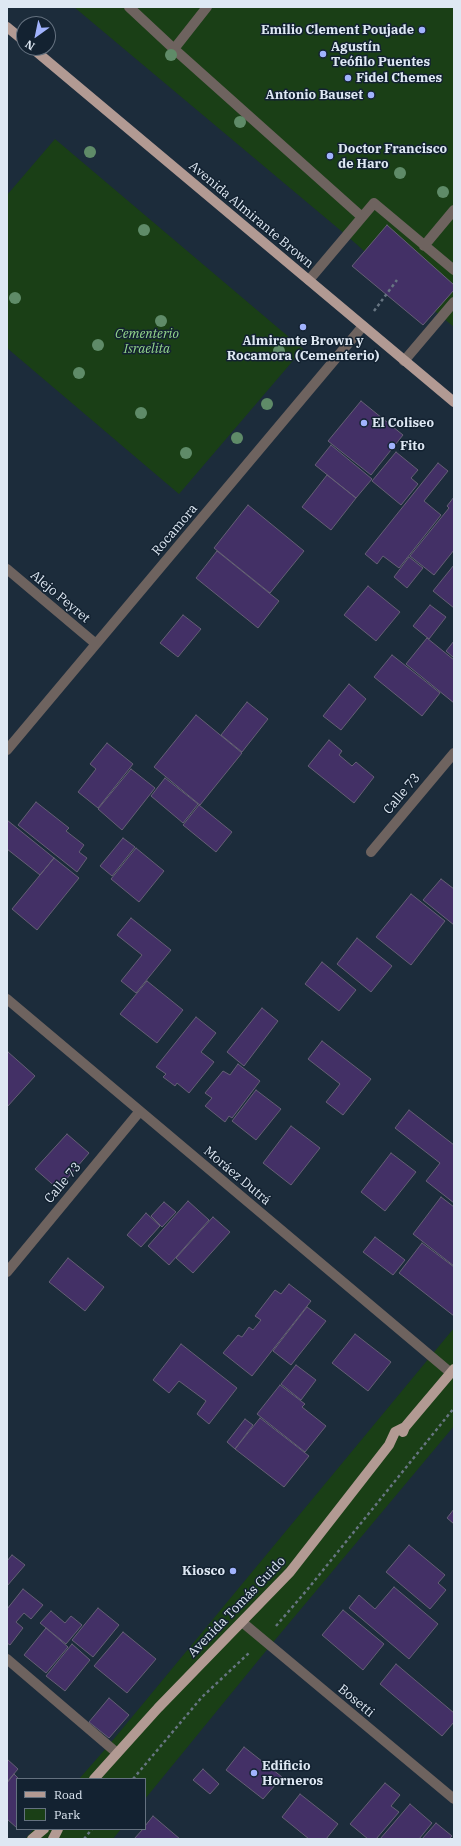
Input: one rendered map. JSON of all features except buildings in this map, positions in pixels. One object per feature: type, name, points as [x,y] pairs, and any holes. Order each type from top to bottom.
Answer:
[{"type":"main road","points":[[7,27],[16,34]]},
{"type":"main road","name":"Avenida Almirante Brown","points":[[42,56],[454,402]]},
{"type":"main road","name":"Avenida Tomás Guido","points":[[95,1778],[158,1708],[290,1572],[389,1445],[400,1438],[405,1427],[453,1371]]},
{"type":"main road","points":[[32,1839],[43,1830]]},
{"type":"main road","points":[[53,1839],[58,1830]]},
{"type":"street","points":[[130,7],[174,49],[362,217]]},
{"type":"street","points":[[174,49],[207,7]]},
{"type":"street","points":[[308,280],[374,203],[454,270]]},
{"type":"street","points":[[424,246],[454,210]]},
{"type":"street","points":[[404,361],[454,302]]},
{"type":"street","name":"Rocamora","points":[[7,750],[363,326]]},
{"type":"street","name":"Alejo Peyret","points":[[7,569],[96,644]]},
{"type":"street","name":"Calle 73","points":[[371,852],[454,753]]},
{"type":"street","name":"Moráez Dutrá","points":[[7,999],[453,1371]]},
{"type":"street","name":"Calle 73","points":[[7,1272],[140,1111]]},
{"type":"street","name":"Bosetti","points":[[242,1622],[454,1799]]},
{"type":"street","points":[[7,1659],[117,1753]]},
{"type":"path","points":[[387,295],[397,280]]},
{"type":"path","points":[[84,1839],[91,1830]]},
{"type":"green space","points":[[74,7],[454,7],[454,327],[346,235]]},
{"type":"green space","name":"Cementerio Israelita","points":[[55,139],[303,349],[179,494],[7,348],[7,195]]},
{"type":"green space","points":[[454,1328],[454,1426],[270,1646],[146,1798],[146,1778],[80,1778]]},
{"type":"green space","points":[[33,1830],[120,1830],[113,1839],[25,1839]]},
{"type":"place","name":"Emilio Clement Poujade","points":[[422,30]]},
{"type":"place","name":"Agustín Teófilo Puentes","points":[[323,54]]},
{"type":"place","name":"Fidel Chemes","points":[[348,78]]},
{"type":"place","name":"Antonio Bauset","points":[[371,95]]},
{"type":"place","name":"Doctor Francisco de Haro","points":[[330,156]]},
{"type":"place","name":"Almirante Brown y Rocamora (Cementerio)","points":[[303,327]]},
{"type":"place","name":"El Coliseo","points":[[364,423]]},
{"type":"place","name":"Fito","points":[[392,446]]},
{"type":"place","name":"Kiosco","points":[[233,1571]]},
{"type":"place","name":"Edificio Horneros","points":[[254,1773]]}]
